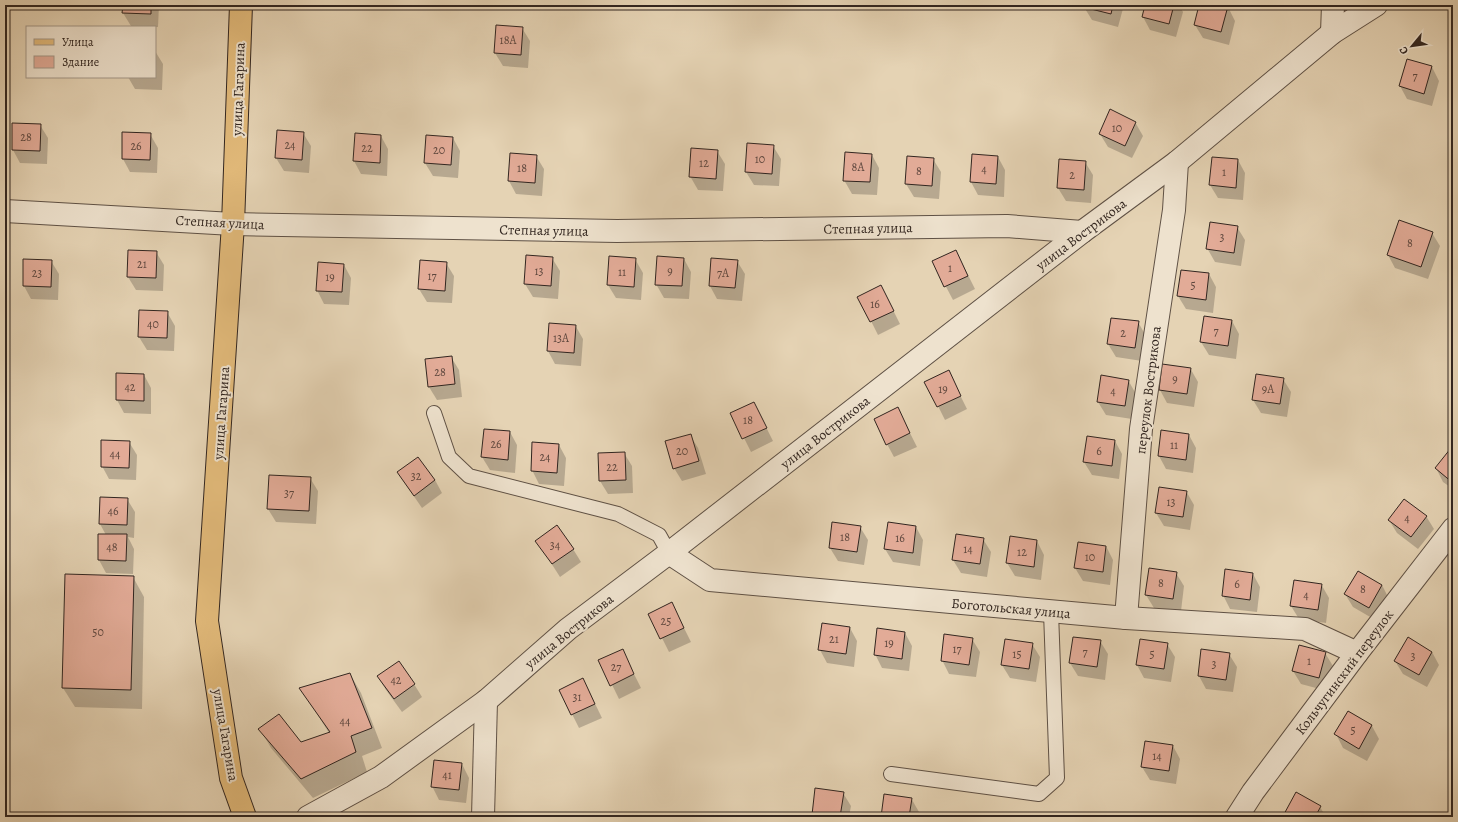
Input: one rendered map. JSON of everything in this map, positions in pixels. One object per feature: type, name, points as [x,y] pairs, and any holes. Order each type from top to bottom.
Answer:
[{"type":"main road","name":"улица Гагарина","points":[[241,5],[233,224],[207,621],[231,778],[244,817]]},
{"type":"street","points":[[1332,33],[1333,5]]},
{"type":"street","name":"улица Вострикова","points":[[308,817],[381,777],[486,701],[568,629],[669,553],[1082,232],[1177,162],[1332,33],[1376,5]]},
{"type":"street","name":"переулок Вострикова","points":[[1126,618],[1141,429],[1174,210],[1177,162]]},
{"type":"street","name":"Степная улица","points":[[5,210],[233,224],[617,231],[1006,226],[1082,232]]},
{"type":"street","name":"Кольчугинский переулок","points":[[1237,817],[1253,792],[1357,653],[1453,529]]},
{"type":"street","name":"Боготольская улица","points":[[669,553],[710,580],[1051,612],[1305,629],[1357,653]]},
{"type":"street","points":[[483,817],[486,701]]},
{"type":"lane","points":[[434,413],[449,457],[469,476],[618,514],[659,535],[669,553]]},
{"type":"lane","points":[[891,774],[1039,794],[1057,778],[1051,612]]},
{"type":"building","points":[[123,5],[151,5],[151,14],[122,13]]},
{"type":"building","points":[[1084,5],[1113,5],[1111,14],[1083,7]]},
{"type":"building","points":[[1145,5],[1174,5],[1169,24],[1142,17]]},
{"type":"building","points":[[1199,5],[1228,6],[1221,32],[1194,25]]},
{"type":"building","points":[[496,25],[523,27],[521,55],[494,53]]},
{"type":"building","points":[[1407,59],[1432,66],[1424,94],[1399,86]]},
{"type":"building","points":[[1110,109],[1136,122],[1125,146],[1099,134]]},
{"type":"building","points":[[12,123],[41,124],[40,151],[12,150]]},
{"type":"building","points":[[277,130],[304,132],[302,160],[275,158]]},
{"type":"building","points":[[122,132],[151,133],[150,160],[122,159]]},
{"type":"building","points":[[355,133],[381,135],[380,163],[353,161]]},
{"type":"building","points":[[426,135],[453,137],[451,165],[424,163]]},
{"type":"building","points":[[747,143],[774,145],[772,174],[745,172]]},
{"type":"building","points":[[691,148],[718,150],[716,179],[689,177]]},
{"type":"building","points":[[845,152],[872,154],[870,182],[843,181]]},
{"type":"building","points":[[510,153],[537,155],[535,183],[508,181]]},
{"type":"building","points":[[972,154],[998,156],[996,184],[970,182]]},
{"type":"building","points":[[907,156],[934,158],[932,186],[905,184]]},
{"type":"building","points":[[1212,157],[1238,159],[1236,188],[1209,185]]},
{"type":"building","points":[[1059,159],[1086,161],[1084,190],[1057,188]]},
{"type":"building","points":[[1399,220],[1433,232],[1421,267],[1387,255]]},
{"type":"building","points":[[1210,222],[1238,226],[1234,253],[1206,249]]},
{"type":"building","points":[[128,250],[157,251],[156,278],[127,277]]},
{"type":"building","points":[[956,250],[968,276],[944,287],[932,261]]},
{"type":"building","points":[[526,255],[553,257],[551,286],[524,284]]},
{"type":"building","points":[[609,256],[636,258],[634,287],[607,285]]},
{"type":"building","points":[[657,256],[684,258],[682,286],[655,285]]},
{"type":"building","points":[[711,258],[738,260],[735,288],[709,286]]},
{"type":"building","points":[[23,259],[52,260],[51,287],[23,286]]},
{"type":"building","points":[[420,260],[447,262],[445,291],[418,289]]},
{"type":"building","points":[[318,262],[344,264],[342,292],[316,291]]},
{"type":"building","points":[[1181,270],[1209,273],[1206,300],[1177,296]]},
{"type":"building","points":[[881,285],[894,311],[870,322],[857,297]]},
{"type":"building","points":[[139,310],[168,311],[167,338],[138,337]]},
{"type":"building","points":[[1204,316],[1232,320],[1228,346],[1200,342]]},
{"type":"building","points":[[1111,318],[1139,321],[1135,348],[1107,344]]},
{"type":"building","points":[[549,323],[576,325],[574,353],[547,351]]},
{"type":"building","points":[[452,356],[455,384],[428,387],[425,359]]},
{"type":"building","points":[[1162,364],[1191,368],[1187,394],[1159,390]]},
{"type":"building","points":[[949,370],[961,396],[937,407],[924,382]]},
{"type":"building","points":[[116,373],[144,374],[144,401],[116,400]]},
{"type":"building","points":[[1256,374],[1284,378],[1280,404],[1252,400]]},
{"type":"building","points":[[1101,375],[1129,380],[1125,406],[1097,402]]},
{"type":"building","points":[[754,402],[767,428],[742,439],[730,413]]},
{"type":"building","points":[[898,407],[910,433],[886,445],[874,419]]},
{"type":"building","points":[[484,429],[510,431],[508,460],[481,457]]},
{"type":"building","points":[[1161,430],[1189,434],[1186,460],[1158,456]]},
{"type":"building","points":[[691,434],[699,461],[673,469],[665,441]]},
{"type":"building","points":[[1087,436],[1115,440],[1112,466],[1083,462]]},
{"type":"building","points":[[101,440],[130,441],[129,468],[101,467]]},
{"type":"building","points":[[532,442],[559,444],[557,473],[531,471]]},
{"type":"building","points":[[1451,448],[1453,449],[1453,483],[1435,468]]},
{"type":"building","points":[[625,452],[626,480],[599,481],[598,453]]},
{"type":"building","points":[[418,457],[435,480],[414,496],[397,472]]},
{"type":"building","points":[[269,475],[311,477],[309,511],[267,509]]},
{"type":"building","points":[[1159,487],[1187,491],[1183,517],[1155,513]]},
{"type":"building","points":[[100,497],[128,498],[127,525],[99,524]]},
{"type":"building","points":[[1404,499],[1427,516],[1411,537],[1388,520]]},
{"type":"building","points":[[832,522],[861,526],[857,552],[829,548]]},
{"type":"building","points":[[888,522],[916,526],[913,553],[884,549]]},
{"type":"building","points":[[557,525],[574,549],[552,564],[535,541]]},
{"type":"building","points":[[98,534],[127,534],[126,561],[98,560]]},
{"type":"building","points":[[956,534],[984,538],[980,564],[952,560]]},
{"type":"building","points":[[1010,536],[1037,540],[1034,567],[1006,563]]},
{"type":"building","points":[[1078,542],[1106,546],[1103,572],[1074,568]]},
{"type":"building","points":[[1149,568],[1177,572],[1173,599],[1145,595]]},
{"type":"building","points":[[1225,569],[1253,573],[1250,600],[1222,596]]},
{"type":"building","points":[[1358,571],[1382,585],[1369,608],[1344,594]]},
{"type":"building","points":[[65,574],[134,576],[131,690],[62,688]]},
{"type":"building","points":[[1294,580],[1322,584],[1318,610],[1290,606]]},
{"type":"building","points":[[672,602],[684,628],[660,639],[648,614]]},
{"type":"building","points":[[822,623],[850,627],[846,654],[818,650]]},
{"type":"building","points":[[877,628],[905,632],[902,659],[874,655]]},
{"type":"building","points":[[944,634],[973,638],[969,665],[941,661]]},
{"type":"building","points":[[1073,637],[1101,640],[1097,667],[1069,663]]},
{"type":"building","points":[[1408,637],[1432,652],[1419,675],[1394,661]]},
{"type":"building","points":[[1005,639],[1033,643],[1029,669],[1001,665]]},
{"type":"building","points":[[1140,639],[1168,643],[1164,669],[1136,665]]},
{"type":"building","points":[[1299,645],[1326,652],[1319,678],[1292,671]]},
{"type":"building","points":[[623,649],[634,674],[610,686],[598,660]]},
{"type":"building","points":[[1201,649],[1230,653],[1226,680],[1198,676]]},
{"type":"building","points":[[399,661],[415,684],[394,699],[377,676]]},
{"type":"building","points":[[350,673],[372,728],[351,736],[356,752],[301,779],[258,729],[279,714],[301,742],[330,732],[299,688]]},
{"type":"building","points":[[583,678],[595,704],[571,715],[559,690]]},
{"type":"building","points":[[1348,711],[1372,725],[1359,749],[1334,734]]},
{"type":"building","points":[[1145,741],[1173,745],[1169,771],[1141,767]]},
{"type":"building","points":[[434,760],[462,763],[459,790],[431,787]]},
{"type":"building","points":[[815,788],[844,792],[840,817],[812,815]]},
{"type":"building","points":[[1296,792],[1321,806],[1315,817],[1283,816]]},
{"type":"building","points":[[884,794],[912,798],[909,817],[881,817]]}]
